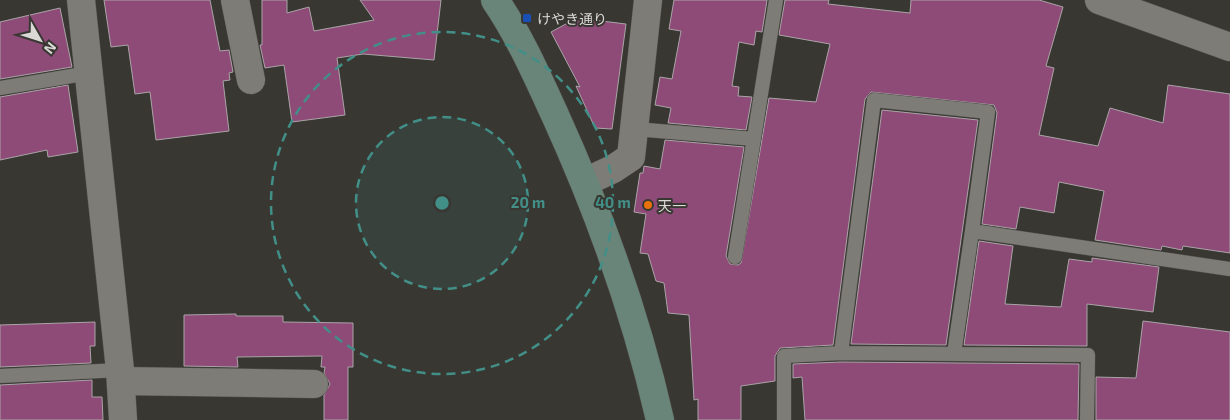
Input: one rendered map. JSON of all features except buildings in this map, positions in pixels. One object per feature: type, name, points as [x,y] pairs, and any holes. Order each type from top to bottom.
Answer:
[{"type":"street","points":[[81,0],[120,376],[122,420]]},
{"type":"street","points":[[235,0],[250,80]]},
{"type":"street","points":[[496,0],[544,91],[585,182],[618,268],[648,365],[660,420]]},
{"type":"street","points":[[585,182],[613,169],[631,157],[648,0]]},
{"type":"street","points":[[1100,0],[1230,47]]},
{"type":"street","points":[[120,376],[314,384]]},
{"type":"lane","points":[[735,257],[776,0]]},
{"type":"lane","points":[[0,88],[89,73]]},
{"type":"lane","points":[[841,353],[874,100],[988,112],[954,354]]},
{"type":"lane","points":[[635,129],[754,139]]},
{"type":"lane","points":[[972,231],[1230,269]]},
{"type":"lane","points":[[784,420],[784,356],[841,353],[1088,354],[1087,420]]},
{"type":"lane","points":[[0,376],[120,376]]},
{"type":"place","name":"けやき通り","points":[[527,18]]},
{"type":"place","name":"天一","points":[[648,205]]}]
